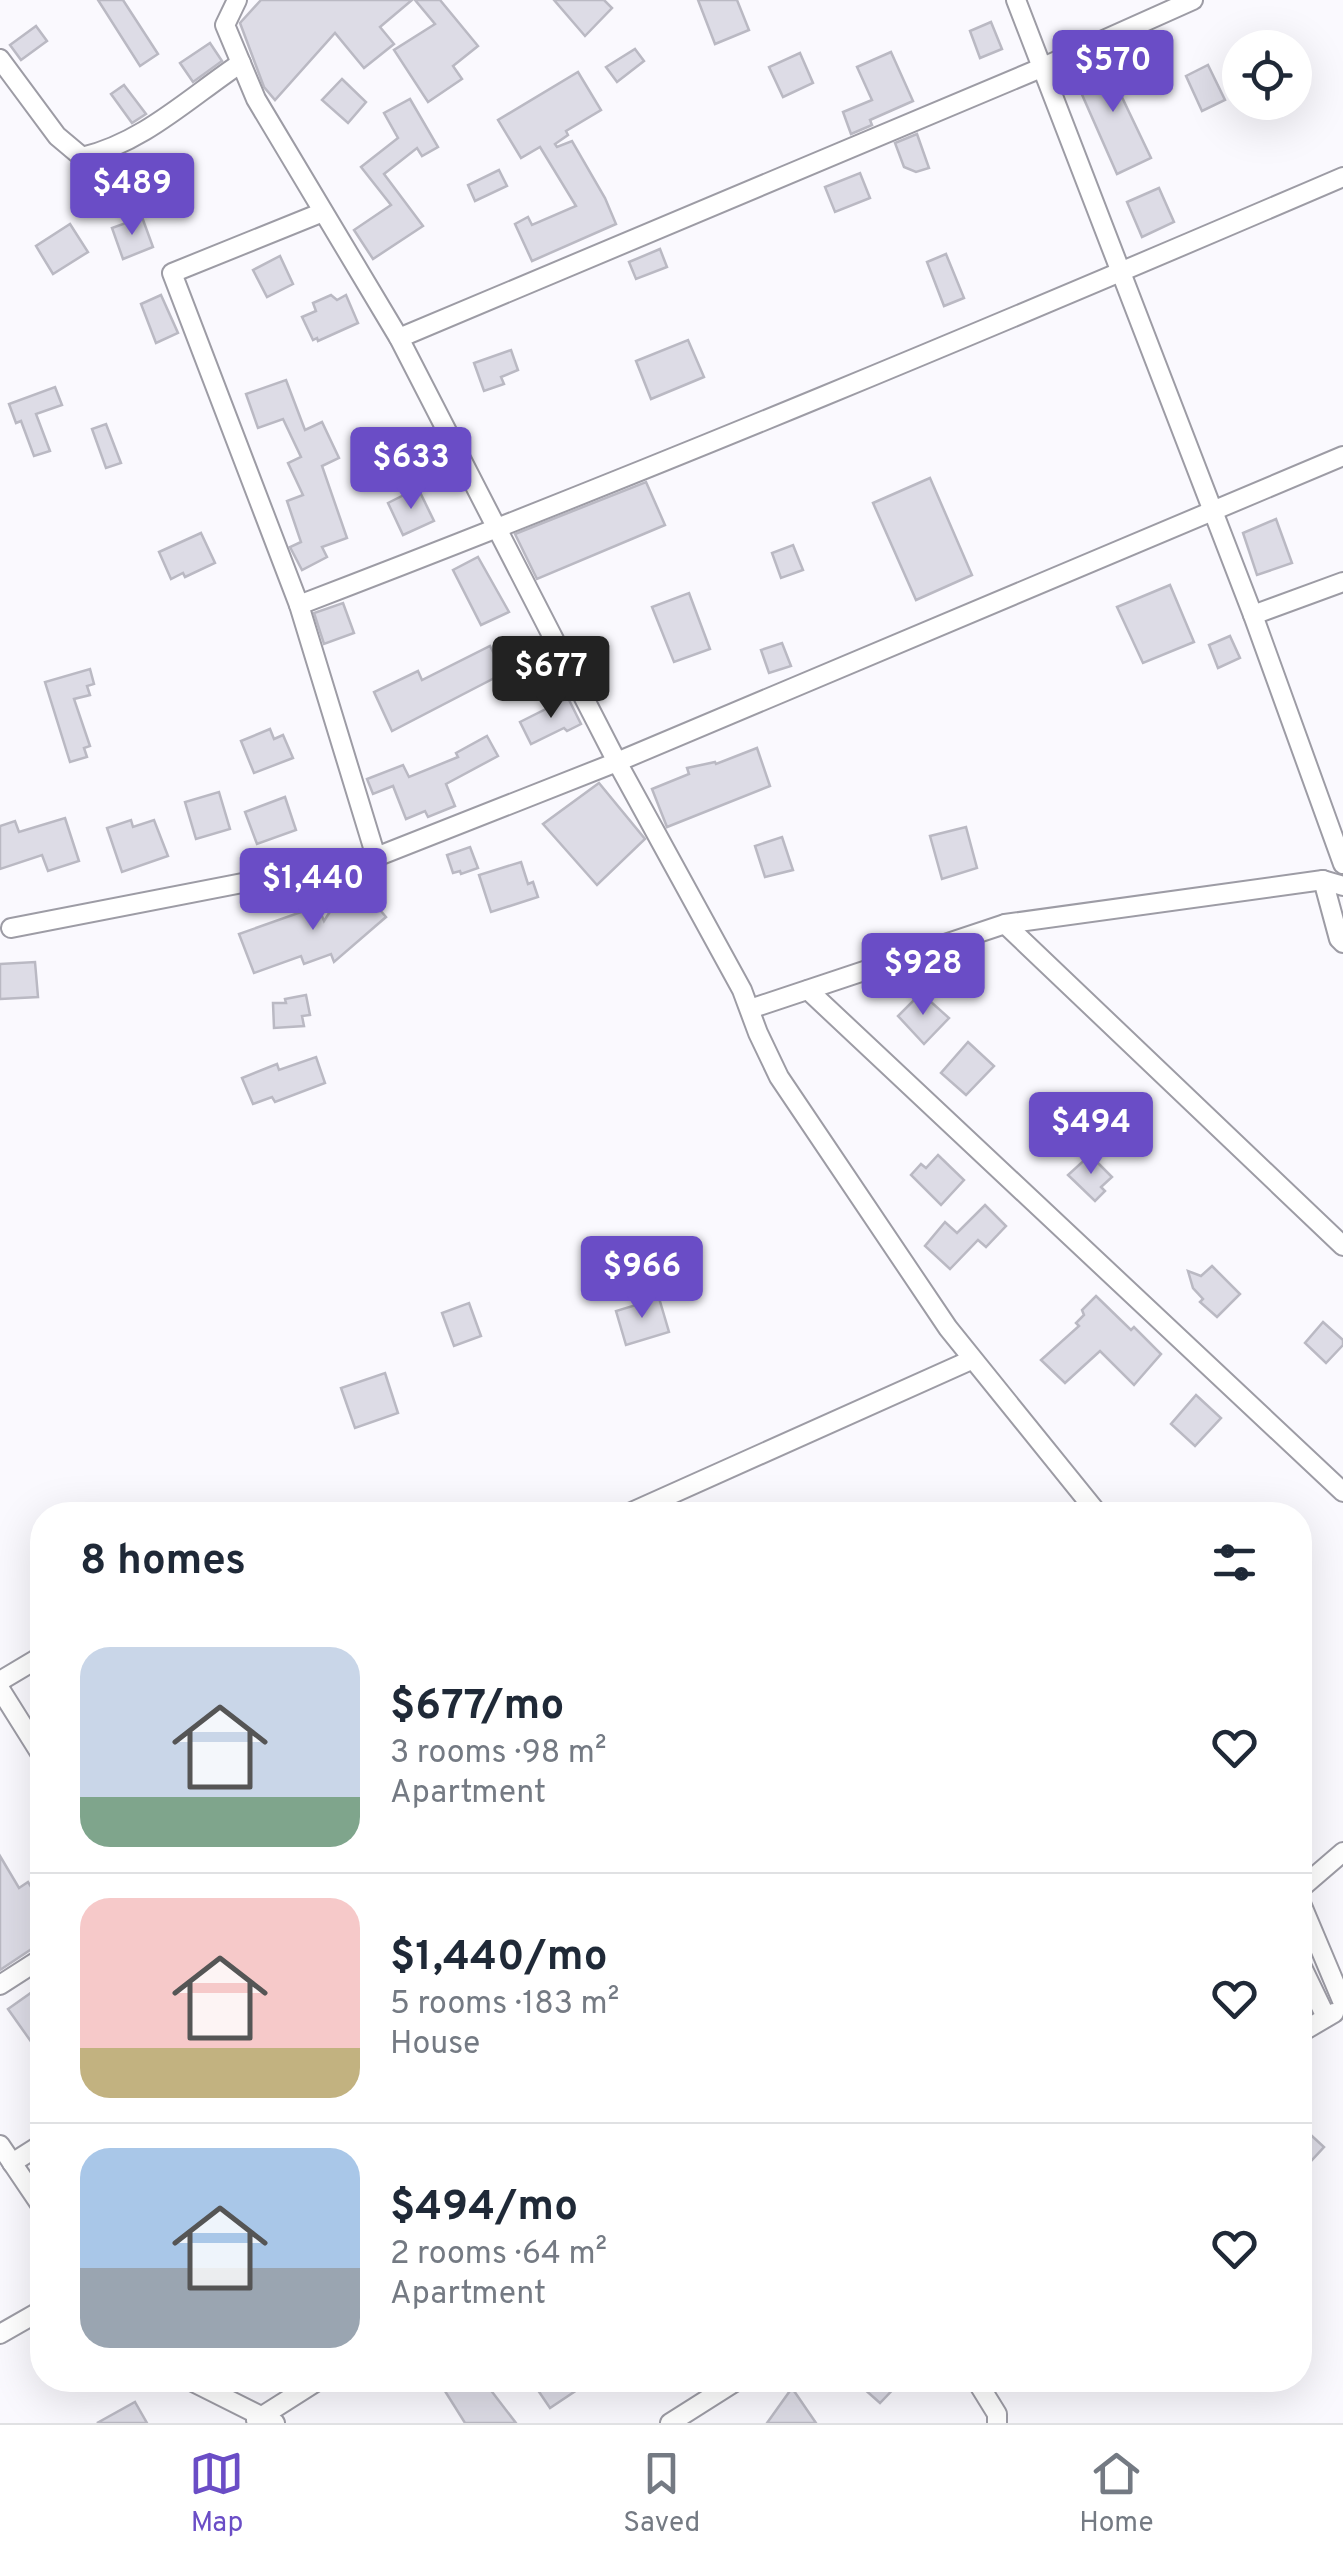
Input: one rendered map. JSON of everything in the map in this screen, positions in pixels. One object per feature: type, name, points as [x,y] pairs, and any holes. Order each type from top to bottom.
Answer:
[{"type":"street","points":[[238,0],[225,24],[256,99],[400,338],[617,762],[750,1009],[779,1076],[971,1360],[1088,1502]]},
{"type":"street","points":[[1016,0],[1253,615],[1343,864]]},
{"type":"street","points":[[400,338],[1041,68],[1192,0]]},
{"type":"street","points":[[0,59],[56,136],[82,158],[107,152],[137,136],[241,63]]},
{"type":"street","points":[[299,605],[500,528],[1343,177]]},
{"type":"street","points":[[323,212],[172,273],[299,605],[376,857]]},
{"type":"street","points":[[11,928],[376,857],[617,762],[1343,456]]},
{"type":"street","points":[[1253,615],[1343,582]]},
{"type":"street","points":[[750,1009],[1004,924],[1324,880],[1343,886]]},
{"type":"street","points":[[1324,880],[1338,939],[1343,943]]},
{"type":"street","points":[[1004,924],[1343,1246]]},
{"type":"street","points":[[808,990],[1343,1492]]},
{"type":"street","points":[[654,1502],[971,1360]]},
{"type":"street","points":[[30,1664],[0,1685],[30,1736]]},
{"type":"street","points":[[1312,1879],[1343,1852]]},
{"type":"street","points":[[1312,1930],[1343,2005],[1312,2026]]},
{"type":"street","points":[[0,1985],[30,1966]]},
{"type":"street","points":[[1312,1988],[1326,2017]]},
{"type":"street","points":[[0,2145],[30,2190]]},
{"type":"street","points":[[12,2163],[30,2152]]},
{"type":"street","points":[[0,2334],[30,2317]]},
{"type":"street","points":[[210,2392],[262,2421],[303,2392]]},
{"type":"street","points":[[670,2423],[719,2392]]},
{"type":"street","points":[[983,2392],[997,2414],[997,2423]]},
{"type":"building","points":[[98,0],[123,0],[158,54],[140,66]]},
{"type":"building","points":[[261,0],[412,0],[380,27],[394,44],[364,68],[335,33],[275,100],[264,87],[240,23]]},
{"type":"building","points":[[415,0],[440,0],[478,46],[453,66],[462,79],[428,102],[394,50],[435,24]]},
{"type":"building","points":[[554,0],[604,0],[612,8],[585,36]]},
{"type":"building","points":[[698,0],[737,0],[749,30],[715,44]]},
{"type":"building","points":[[991,22],[1002,49],[980,58],[970,31]]},
{"type":"building","points":[[36,26],[47,41],[21,60],[10,45]]},
{"type":"building","points":[[210,43],[222,61],[193,82],[180,63]]},
{"type":"building","points":[[635,49],[644,61],[617,82],[606,67]]},
{"type":"building","points":[[1114,50],[1120,65],[1109,70],[1151,158],[1117,174],[1080,90],[1092,84],[1083,64]]},
{"type":"building","points":[[891,52],[913,101],[870,120],[872,125],[851,134],[843,112],[872,100],[857,67]]},
{"type":"building","points":[[800,53],[813,83],[783,97],[769,67]]},
{"type":"building","points":[[1208,65],[1222,101],[1202,111],[1186,76]]},
{"type":"building","points":[[578,72],[601,110],[566,131],[568,135],[555,144],[557,147],[572,141],[616,224],[532,261],[515,224],[528,217],[532,225],[576,206],[540,147],[521,158],[498,120]]},
{"type":"building","points":[[342,79],[366,102],[348,123],[322,100]]},
{"type":"building","points":[[124,85],[146,114],[132,123],[111,94]]},
{"type":"building","points":[[410,99],[438,147],[422,156],[417,148],[384,174],[423,226],[373,259],[354,230],[391,205],[361,167],[398,138],[384,113]]},
{"type":"building","points":[[917,134],[929,168],[916,172],[904,167],[895,143]]},
{"type":"building","points":[[499,170],[507,186],[475,201],[468,185]]},
{"type":"building","points":[[860,173],[870,198],[835,212],[825,187]]},
{"type":"building","points":[[1159,188],[1174,222],[1142,237],[1127,202]]},
{"type":"building","points":[[142,217],[153,247],[123,259],[112,228]]},
{"type":"building","points":[[70,224],[88,252],[53,274],[36,246]]},
{"type":"building","points":[[660,249],[667,267],[636,279],[629,262]]},
{"type":"building","points":[[946,254],[964,298],[944,306],[927,262]]},
{"type":"building","points":[[280,256],[293,284],[267,297],[253,270]]},
{"type":"building","points":[[161,295],[178,333],[156,343],[141,304]]},
{"type":"building","points":[[331,295],[337,300],[346,295],[358,323],[313,340],[302,317],[316,311],[313,303]]},
{"type":"building","points":[[688,340],[704,377],[651,399],[636,361]]},
{"type":"building","points":[[511,350],[518,370],[501,377],[504,384],[484,391],[474,363]]},
{"type":"building","points":[[286,380],[305,430],[322,422],[339,458],[322,466],[347,538],[322,547],[327,557],[302,570],[290,547],[301,542],[287,501],[303,495],[288,463],[301,457],[283,419],[258,428],[246,394]]},
{"type":"building","points":[[55,387],[62,405],[36,414],[50,451],[34,456],[21,421],[16,423],[9,404]]},
{"type":"building","points":[[106,424],[121,463],[106,468],[92,429]]},
{"type":"building","points":[[433,435],[443,458],[418,470],[408,446]]},
{"type":"building","points":[[930,478],[972,575],[916,600],[873,503]]},
{"type":"building","points":[[646,482],[665,525],[537,579],[515,534]]},
{"type":"building","points":[[418,488],[434,521],[403,535],[388,503]]},
{"type":"building","points":[[1276,519],[1292,563],[1257,575],[1243,533]]},
{"type":"building","points":[[201,533],[215,563],[171,579],[159,552]]},
{"type":"building","points":[[793,545],[803,570],[781,578],[772,553]]},
{"type":"building","points":[[478,557],[509,612],[481,625],[453,570]]},
{"type":"building","points":[[1170,585],[1194,642],[1143,663],[1117,607]]},
{"type":"building","points":[[689,593],[710,649],[674,662],[652,607]]},
{"type":"building","points":[[343,603],[354,633],[324,644],[314,613]]},
{"type":"building","points":[[1230,636],[1240,658],[1218,668],[1209,645]]},
{"type":"building","points":[[782,643],[791,666],[769,673],[761,650]]},
{"type":"building","points":[[490,646],[504,673],[392,731],[374,692],[418,671],[422,680]]},
{"type":"building","points":[[90,669],[94,684],[87,686],[90,695],[74,699],[90,746],[84,748],[87,757],[70,762],[45,682]]},
{"type":"building","points":[[568,698],[581,724],[531,744],[520,722]]},
{"type":"building","points":[[270,729],[274,739],[283,735],[293,758],[254,773],[241,741]]},
{"type":"building","points":[[487,736],[498,756],[446,784],[455,806],[428,817],[425,811],[406,819],[393,786],[373,794],[367,779],[403,765],[409,777],[458,757],[456,753]]},
{"type":"building","points":[[757,748],[770,786],[667,827],[652,789],[689,774],[687,768],[716,764]]},
{"type":"building","points":[[599,783],[645,839],[597,885],[543,824]]},
{"type":"building","points":[[219,792],[230,829],[196,839],[185,802]]},
{"type":"building","points":[[285,797],[296,830],[257,844],[245,812]]},
{"type":"building","points":[[65,818],[79,861],[48,871],[42,855],[0,869],[0,826],[15,821],[19,832]]},
{"type":"building","points":[[131,820],[133,827],[154,820],[168,856],[122,872],[107,828]]},
{"type":"building","points":[[966,827],[977,868],[942,879],[930,836]]},
{"type":"building","points":[[782,837],[793,870],[765,877],[755,846]]},
{"type":"building","points":[[470,847],[478,868],[453,873],[447,855]]},
{"type":"building","points":[[521,862],[528,884],[533,882],[538,897],[491,912],[479,875]]},
{"type":"building","points":[[344,890],[365,892],[386,917],[334,962],[331,954],[304,964],[301,956],[254,973],[239,934],[318,906],[324,921]]},
{"type":"building","points":[[35,962],[38,997],[0,999],[0,964]]},
{"type":"building","points":[[921,993],[949,1018],[924,1044],[898,1016]]},
{"type":"building","points":[[306,995],[310,1015],[302,1016],[304,1026],[274,1028],[273,1003],[286,1003],[285,999]]},
{"type":"building","points":[[968,1042],[994,1066],[966,1095],[941,1073]]},
{"type":"building","points":[[316,1057],[325,1083],[275,1102],[272,1097],[253,1104],[242,1078],[277,1064],[279,1070]]},
{"type":"building","points":[[938,1155],[964,1180],[941,1205],[911,1175],[921,1164],[926,1168]]},
{"type":"building","points":[[1090,1155],[1112,1177],[1101,1187],[1105,1191],[1095,1201],[1068,1175]]},
{"type":"building","points":[[985,1205],[1006,1226],[986,1247],[978,1240],[950,1269],[925,1246],[945,1222],[957,1233]]},
{"type":"building","points":[[1212,1266],[1240,1294],[1217,1317],[1200,1302],[1203,1299],[1193,1288],[1188,1271],[1201,1276]]},
{"type":"building","points":[[1096,1296],[1161,1354],[1134,1385],[1100,1351],[1065,1383],[1041,1360],[1079,1326],[1076,1323],[1084,1315],[1082,1310]]},
{"type":"building","points":[[659,1298],[669,1332],[626,1345],[616,1311]]},
{"type":"building","points":[[469,1303],[481,1336],[454,1346],[442,1313]]},
{"type":"building","points":[[1323,1322],[1343,1340],[1326,1363],[1305,1343]]},
{"type":"building","points":[[385,1373],[398,1413],[355,1428],[341,1388]]},
{"type":"building","points":[[1196,1395],[1221,1418],[1195,1446],[1171,1424]]},
{"type":"building","points":[[0,1856],[19,1888],[28,1882],[30,1885],[30,1950],[0,1970]]},
{"type":"building","points":[[30,1993],[30,2040],[8,2009]]},
{"type":"building","points":[[1312,2136],[1324,2147],[1312,2160]]},
{"type":"building","points":[[446,2392],[492,2392],[516,2423],[465,2423]]},
{"type":"building","points":[[539,2392],[574,2392],[550,2408]]},
{"type":"building","points":[[789,2392],[795,2392],[816,2423],[767,2423]]},
{"type":"building","points":[[868,2392],[891,2392],[880,2403]]},
{"type":"building","points":[[135,2402],[147,2423],[97,2423]]}]
